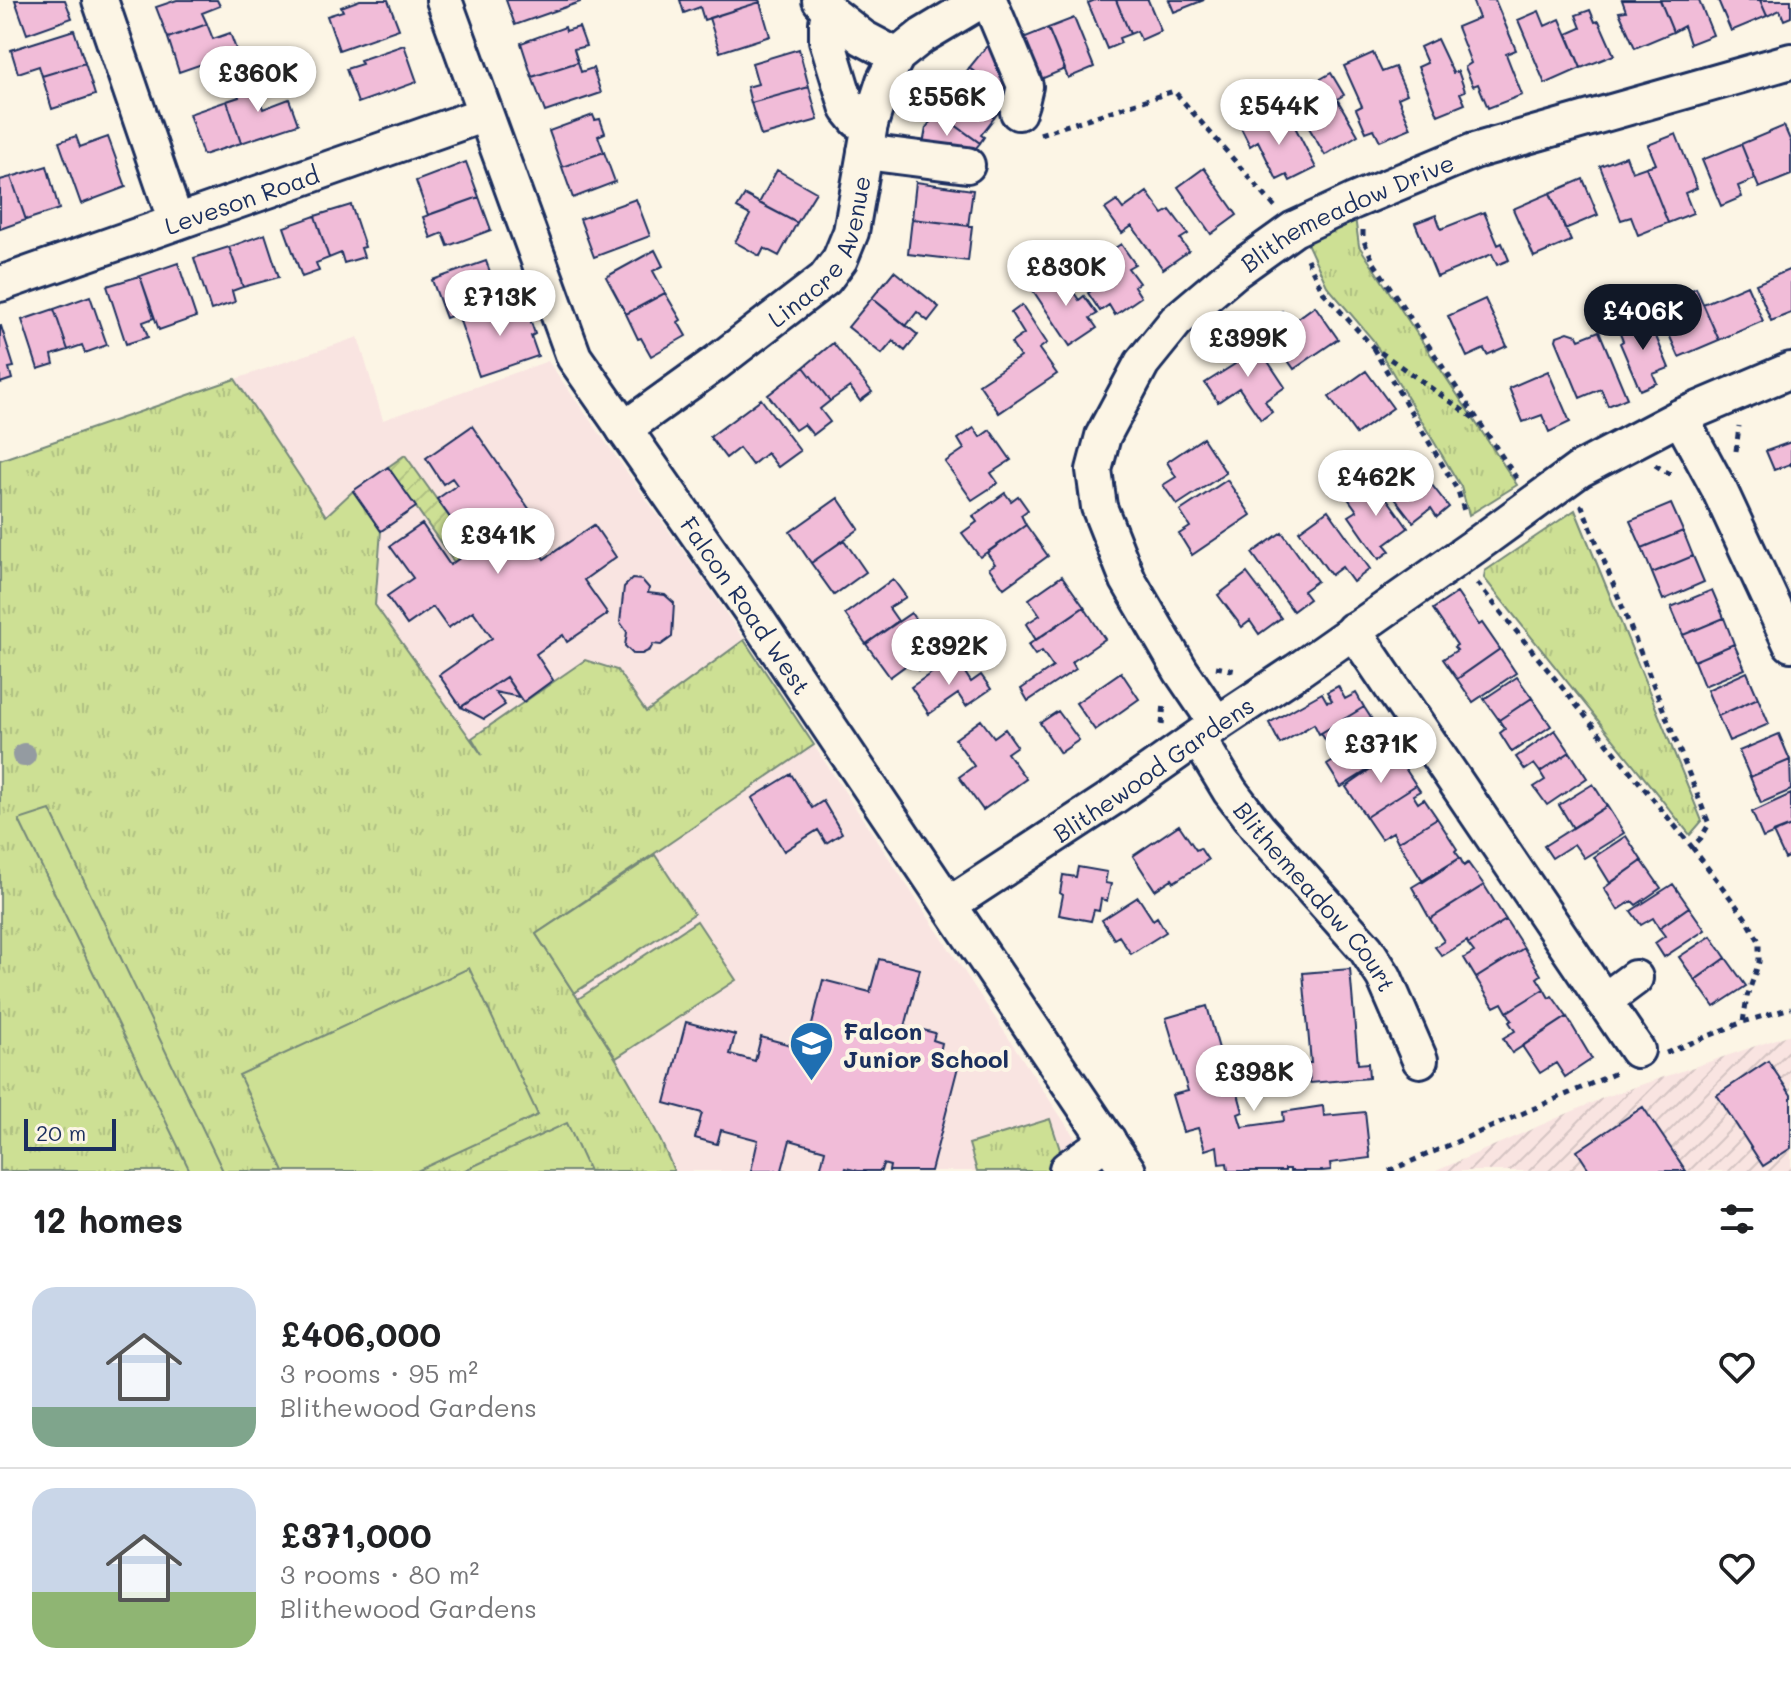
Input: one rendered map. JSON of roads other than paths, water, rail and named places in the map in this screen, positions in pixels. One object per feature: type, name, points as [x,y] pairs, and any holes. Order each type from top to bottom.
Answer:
[{"type":"street","points":[[100,0],[176,222]]},
{"type":"street","name":"Falcon Road West","points":[[444,0],[574,357],[745,602],[1128,1171]]},
{"type":"street","name":"Linacre Avenue","points":[[624,429],[825,279],[840,259],[851,232],[867,138],[884,81],[897,56],[922,36],[982,0]]},
{"type":"street","points":[[989,0],[1025,86],[1026,124]]},
{"type":"street","points":[[825,6],[863,38],[897,56]]},
{"type":"street","points":[[825,6],[827,40],[848,109],[867,138],[967,165]]},
{"type":"street","name":"Blithemeadow Drive","points":[[1207,731],[1181,671],[1128,580],[1099,507],[1094,470],[1103,436],[1142,363],[1176,321],[1234,272],[1294,229],[1354,201],[1474,151],[1791,61]]},
{"type":"street","name":"Leveson Road","points":[[0,284],[485,114]]},
{"type":"street","name":"Blithewood Gardens","points":[[950,904],[1297,671],[1353,630],[1464,563],[1533,503],[1584,483],[1680,417],[1790,370]]},
{"type":"street","points":[[1680,417],[1719,489],[1791,644]]},
{"type":"street","points":[[1464,563],[1475,567],[1579,495],[1584,483]]},
{"type":"street","points":[[1353,630],[1641,1058]]},
{"type":"street","name":"Blithemeadow Court","points":[[1207,731],[1230,791],[1258,828],[1366,949],[1384,977],[1420,1060]]},
{"type":"street","points":[[1604,1001],[1635,978]]},
{"type":"street","points":[[1067,1169],[1108,1140]]},
{"type":"place","name":"Falcon Junior School","points":[[812,1083]]}]
